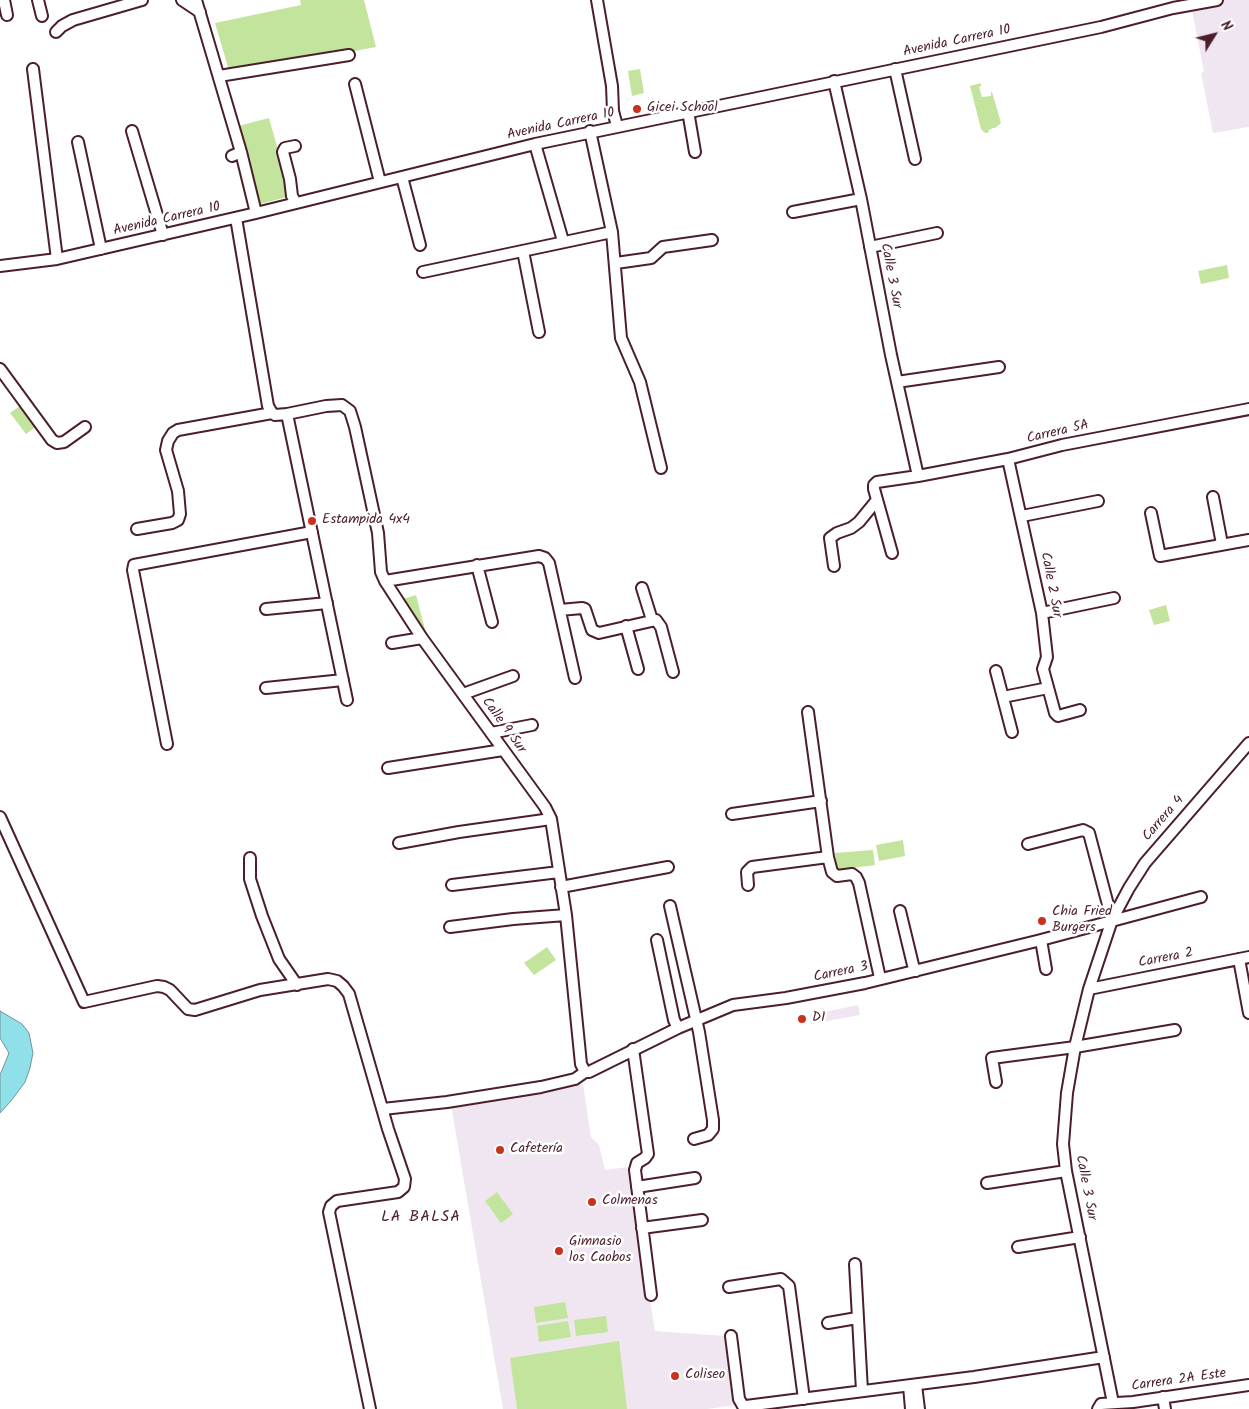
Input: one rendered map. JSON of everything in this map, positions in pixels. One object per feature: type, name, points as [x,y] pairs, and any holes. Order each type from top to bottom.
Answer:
[{"type":"street","points":[[4,0],[7,15]]},
{"type":"street","points":[[38,0],[42,16]]},
{"type":"street","points":[[56,32],[62,26],[74,20],[142,0]]},
{"type":"street","points":[[182,0],[200,12]]},
{"type":"street","points":[[196,0],[219,76],[236,154],[256,213]]},
{"type":"street","points":[[597,0],[612,86],[613,111],[617,126]]},
{"type":"street","name":"Avenida Carrera 10","points":[[0,266],[57,259],[296,204],[535,144],[1217,0]]},
{"type":"street","points":[[219,76],[349,55]]},
{"type":"street","points":[[32,69],[57,259]]},
{"type":"street","points":[[895,69],[915,159]]},
{"type":"street","name":"Calle 3 Sur","points":[[834,81],[861,199],[897,382],[918,476]]},
{"type":"street","points":[[355,84],[380,182]]},
{"type":"street","points":[[688,111],[695,152]]},
{"type":"street","points":[[132,131],[164,235]]},
{"type":"street","points":[[590,132],[612,232],[622,338],[640,382],[661,468]]},
{"type":"street","points":[[78,142],[101,249]]},
{"type":"street","points":[[535,144],[563,241]]},
{"type":"street","points":[[295,146],[284,148],[282,152],[290,179],[292,196],[296,204]]},
{"type":"street","points":[[402,177],[420,245]]},
{"type":"street","points":[[793,212],[861,199]]},
{"type":"street","points":[[236,218],[268,406],[272,413]]},
{"type":"street","points":[[423,272],[612,232]]},
{"type":"street","points":[[870,248],[937,233]]},
{"type":"street","points":[[616,264],[651,258],[663,247],[712,240]]},
{"type":"street","points":[[522,251],[539,332]]},
{"type":"street","points":[[897,382],[999,367]]},
{"type":"street","points":[[0,368],[52,440],[57,443],[64,442],[85,427]]},
{"type":"street","name":"Calle 9 Sur","points":[[286,414],[342,405],[350,411],[378,533],[381,572],[422,638],[545,807],[551,819],[566,915],[581,1064],[585,1072]]},
{"type":"street","name":"Carrera 5A","points":[[877,500],[874,485],[877,482],[1008,459],[1130,429],[1249,409]]},
{"type":"street","points":[[137,529],[172,524],[178,520],[180,514],[178,492],[166,450],[168,441],[173,433],[178,430],[272,413],[275,415],[286,414],[347,700]]},
{"type":"street","name":"Calle 2 Sur","points":[[1008,459],[1042,613],[1047,657],[1043,668],[1048,688],[1056,715],[1080,710]]},
{"type":"street","points":[[1214,497],[1222,544]]},
{"type":"street","points":[[877,500],[892,553]]},
{"type":"street","points":[[834,566],[830,538],[837,533],[852,528],[877,500]]},
{"type":"street","points":[[1022,516],[1098,501]]},
{"type":"street","points":[[1151,513],[1160,556],[1249,540]]},
{"type":"street","points":[[167,744],[134,565],[312,532]]},
{"type":"street","points":[[385,580],[539,556],[545,558],[549,563],[575,678]]},
{"type":"street","points":[[477,565],[492,622]]},
{"type":"street","points":[[642,588],[652,620]]},
{"type":"street","points":[[1042,613],[1114,598]]},
{"type":"street","points":[[266,609],[327,603]]},
{"type":"street","points":[[560,610],[585,609],[592,630],[595,632],[656,620],[661,627],[673,672]]},
{"type":"street","points":[[626,626],[638,669]]},
{"type":"street","points":[[392,643],[422,638]]},
{"type":"street","points":[[996,671],[1012,732]]},
{"type":"street","points":[[463,694],[512,676]]},
{"type":"street","points":[[266,688],[343,680]]},
{"type":"street","points":[[1003,697],[1048,688]]},
{"type":"street","points":[[808,712],[828,856],[834,875],[852,874],[859,882],[880,978]]},
{"type":"street","points":[[491,733],[532,725]]},
{"type":"street","name":"Carrera 4","points":[[1112,920],[1145,863],[1249,743]]},
{"type":"street","points":[[388,768],[502,750]]},
{"type":"street","points":[[732,814],[821,801]]},
{"type":"street","points":[[0,817],[84,1002],[157,986],[170,990],[188,1009],[195,1010],[260,990],[328,979],[337,981],[349,994],[388,1129],[405,1179],[404,1186],[398,1192],[337,1201],[328,1212],[370,1409]]},
{"type":"street","points":[[399,843],[459,832],[551,819]]},
{"type":"street","points":[[1028,844],[1083,830],[1089,833],[1112,920]]},
{"type":"street","points":[[748,885],[748,872],[752,867],[828,856]]},
{"type":"street","points":[[250,858],[250,879],[262,916],[279,959],[297,985]]},
{"type":"street","points":[[561,887],[668,867]]},
{"type":"street","points":[[452,885],[558,872]]},
{"type":"street","name":"Carrera 3","points":[[383,1109],[447,1102],[541,1087],[575,1079],[585,1072],[589,1072],[633,1049],[733,1005],[800,996],[865,983],[1040,940],[1200,897]]},
{"type":"street","points":[[670,906],[696,1020],[714,1125],[708,1135],[694,1139]]},
{"type":"street","points":[[900,911],[916,970]]},
{"type":"street","points":[[450,927],[566,915]]},
{"type":"street","name":"Calle 3 Sur","points":[[1112,920],[1089,989],[1075,1047],[1067,1093],[1063,1144],[1066,1171],[1113,1403]]},
{"type":"street","points":[[656,940],[674,1020],[678,1028]]},
{"type":"street","points":[[1040,940],[1046,969]]},
{"type":"street","points":[[1244,958],[1249,1013]]},
{"type":"street","name":"Carrera 2","points":[[1089,989],[1244,958]]},
{"type":"street","points":[[996,1082],[992,1058],[1075,1047],[1175,1030]]},
{"type":"street","points":[[633,1049],[648,1154],[635,1167],[651,1295]]},
{"type":"street","points":[[987,1183],[1066,1171]]},
{"type":"street","points":[[637,1187],[695,1178]]},
{"type":"street","points":[[642,1228],[702,1220]]},
{"type":"street","points":[[1018,1247],[1080,1237]]},
{"type":"street","points":[[855,1264],[856,1318],[862,1391]]},
{"type":"street","points":[[728,1287],[781,1279],[789,1286],[804,1399]]},
{"type":"street","points":[[828,1323],[856,1318]]},
{"type":"street","points":[[731,1336],[739,1399],[744,1406],[1104,1358]]},
{"type":"street","points":[[911,1409],[912,1385]]},
{"type":"street","points":[[912,1385],[919,1409]]},
{"type":"street","name":"Carrera 2A Este","points":[[1098,1409],[1101,1404],[1113,1403],[1133,1406],[1163,1397],[1249,1385]]},
{"type":"street","points":[[1163,1397],[1165,1409]]},
{"type":"shaded area","points":[[1217,0],[1249,0],[1249,127],[1213,133],[1201,73],[1204,72],[1191,5]]},
{"type":"shaded area","points":[[858,1005],[860,1015],[811,1024],[810,1015]]},
{"type":"shaded area","name":"Gimnasio los Caobos","points":[[583,1084],[591,1137],[599,1145],[605,1170],[628,1167],[655,1331],[725,1336],[737,1405],[707,1409],[503,1409],[451,1105]]},
{"type":"green space","points":[[300,0],[364,0],[376,47],[230,74],[215,23],[301,5]]},
{"type":"green space","points":[[640,69],[644,93],[632,96],[628,71]]},
{"type":"green space","points":[[981,83],[979,87],[982,97],[991,96],[992,92],[1001,123],[989,130],[988,133],[981,129],[970,86]]},
{"type":"green space","points":[[269,118],[291,196],[260,204],[238,126]]},
{"type":"green space","points":[[1227,265],[1229,278],[1201,284],[1198,271]]},
{"type":"green space","points":[[23,404],[38,425],[26,434],[10,413]]},
{"type":"green space","points":[[416,595],[426,633],[403,599]]},
{"type":"green space","points":[[1166,605],[1170,621],[1154,625],[1149,610]]},
{"type":"green space","points":[[903,840],[905,856],[879,861],[876,845]]},
{"type":"green space","points":[[873,850],[875,865],[837,870],[835,853]]},
{"type":"green space","points":[[547,947],[556,960],[534,975],[524,963]]},
{"type":"green space","points":[[497,1192],[513,1214],[501,1223],[485,1201]]},
{"type":"green space","points":[[565,1302],[568,1318],[536,1323],[534,1307]]},
{"type":"green space","points":[[606,1316],[608,1332],[576,1336],[574,1320]]},
{"type":"green space","points":[[568,1321],[571,1337],[539,1342],[537,1326]]},
{"type":"green space","points":[[619,1341],[627,1409],[517,1409],[510,1358]]},
{"type":"water","points":[[0,1011],[22,1024],[29,1033],[33,1053],[25,1082],[0,1113],[0,1075],[9,1053],[0,1038]]},
{"type":"place","name":"Gicei School","points":[[637,109]]},
{"type":"place","name":"Estampida 4x4","points":[[312,521]]},
{"type":"place","name":"Chia Fried Burgers","points":[[1042,921]]},
{"type":"place","name":"D1","points":[[802,1019]]},
{"type":"place","name":"Cafetería","points":[[500,1150]]},
{"type":"place","name":"Colmenas","points":[[592,1202]]},
{"type":"place","name":"Gimnasio los Caobos","points":[[559,1251]]},
{"type":"place","name":"Coliseo","points":[[675,1376]]},
{"type":"district","name":"LA BALSA","points":[[421,1218]]}]
